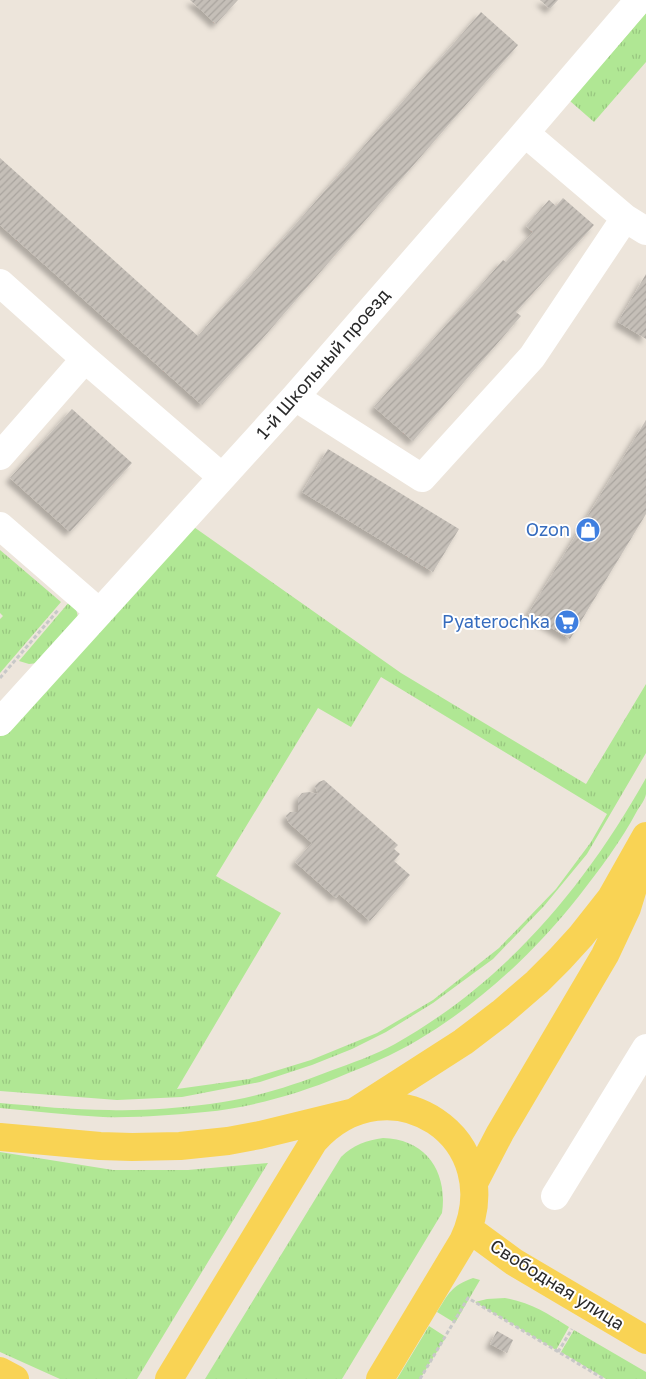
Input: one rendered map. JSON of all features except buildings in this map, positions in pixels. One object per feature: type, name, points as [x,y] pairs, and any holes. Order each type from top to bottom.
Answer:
[{"type":"main road","points":[[169,1379],[314,1140],[334,1122],[354,1112],[463,1042],[538,982],[576,942],[611,898],[646,836]]},
{"type":"main road","points":[[474,1183],[500,1133],[605,955],[627,908],[646,844]]},
{"type":"main road","points":[[0,1136],[100,1146],[180,1146],[260,1135],[371,1107],[398,1107],[432,1119],[456,1140],[463,1151],[469,1163],[474,1183],[475,1203],[469,1229],[460,1247],[380,1379]]},
{"type":"main road","name":"Свободная улица","points":[[469,1229],[514,1262],[646,1340]]},
{"type":"main road","points":[[0,1371],[15,1379]]},
{"type":"lane","name":"1-й Школьный проезд","points":[[0,722],[295,397],[526,133],[638,0]]},
{"type":"lane","points":[[295,397],[422,478],[532,357],[636,225],[526,133]]},
{"type":"lane","points":[[0,284],[222,477]]},
{"type":"lane","points":[[0,456],[85,358]]},
{"type":"lane","points":[[0,526],[99,612]]},
{"type":"lane","points":[[555,1196],[646,1048]]},
{"type":"path","points":[[0,678],[74,592]]},
{"type":"path","points":[[420,1379],[468,1298],[604,1379]]},
{"type":"path","points":[[558,1352],[572,1329]]},
{"type":"green space","points":[[646,13],[646,62],[594,122],[570,101]]},
{"type":"green space","points":[[191,525],[401,673],[586,784],[646,684],[646,753],[587,854],[544,906],[493,959],[433,1003],[386,1032],[352,1049],[312,1065],[260,1082],[182,1097],[117,1100],[0,1091],[0,730]],"holes":[[[381,677],[607,814],[591,842],[556,889],[499,948],[433,1000],[377,1033],[311,1060],[249,1079],[177,1089],[281,913],[216,876],[318,708],[351,727]]]},
{"type":"green space","points":[[0,550],[61,602],[0,673],[0,619],[3,616],[0,613]]},
{"type":"green space","points":[[70,601],[76,609],[78,617],[38,663],[29,664],[19,661]]},
{"type":"green space","points":[[646,778],[645,798],[610,855],[587,886],[544,937],[505,976],[463,1010],[441,1026],[399,1051],[307,1089],[256,1104],[222,1110],[141,1117],[103,1117],[0,1108],[0,1103],[54,1108],[134,1110],[225,1102],[286,1087],[316,1077],[395,1044],[435,1019],[472,991],[507,961],[539,929],[569,894],[596,857]]},
{"type":"green space","points":[[383,1138],[411,1144],[431,1160],[441,1184],[443,1198],[442,1213],[342,1379],[205,1379],[341,1157],[350,1149],[361,1144]]},
{"type":"green space","points":[[0,1152],[113,1170],[188,1170],[268,1163],[137,1379],[60,1379],[0,1352]]},
{"type":"green space","points":[[473,1278],[480,1280],[455,1323],[437,1312],[455,1287]]},
{"type":"green space","points":[[505,1298],[531,1306],[569,1327],[556,1350],[475,1302]]},
{"type":"green space","points":[[429,1326],[446,1337],[420,1379],[397,1379]]},
{"type":"green space","points":[[574,1330],[646,1372],[646,1379],[606,1379],[561,1352]]},
{"type":"place","name":"Ozon","points":[[588,530]]},
{"type":"place","name":"Pyaterochka","points":[[567,622]]}]
